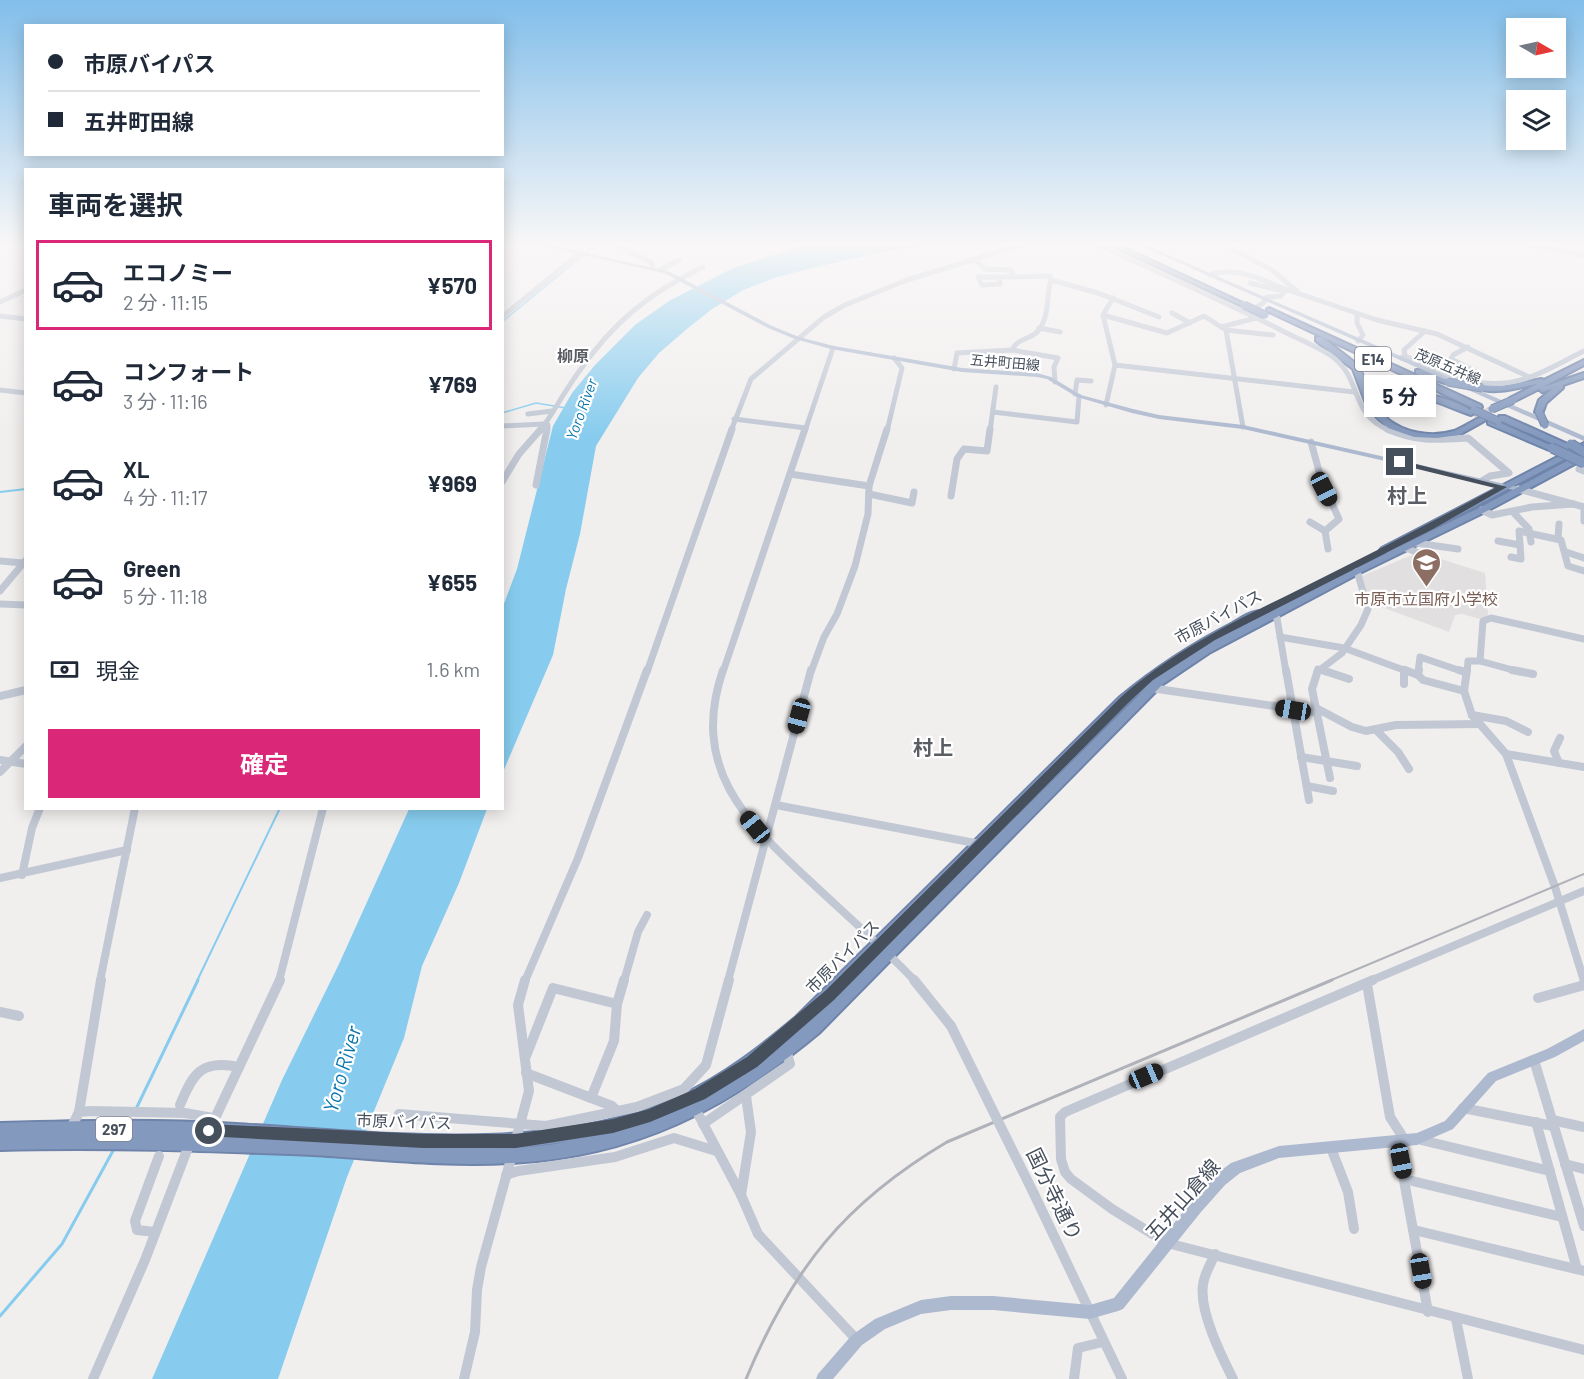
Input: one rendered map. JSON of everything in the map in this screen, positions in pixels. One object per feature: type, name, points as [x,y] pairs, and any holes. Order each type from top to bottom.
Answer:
[{"type":"highway","name":"E14","points":[[1256,307],[1318,339],[1486,415],[1584,454]]},
{"type":"highway","name":"E14","points":[[1267,313],[1486,415]]},
{"type":"highway","points":[[1267,313],[1448,382],[1482,388],[1504,388],[1553,377]]},
{"type":"highway","points":[[1318,339],[1356,369],[1372,409],[1391,426],[1414,435],[1437,436],[1456,433],[1486,415]]},
{"type":"highway","points":[[1515,401],[1553,377],[1584,362]]},
{"type":"highway","points":[[1486,415],[1407,394],[1387,396],[1381,399],[1378,405],[1380,412],[1392,422],[1422,432],[1448,430],[1486,415],[1548,387],[1584,375]]},
{"type":"highway","points":[[1562,383],[1542,402],[1539,412],[1545,425],[1583,466]]},
{"type":"highway","name":"市原バイパス","points":[[0,1143],[63,1141],[189,1145],[224,1137],[420,1147],[511,1156],[583,1148],[650,1130],[696,1110],[733,1090],[787,1053],[836,1008],[883,950],[980,844],[1124,700],[1150,677],[1212,637],[1459,512],[1567,447]]},
{"type":"highway","name":"市原バイパス","points":[[420,1147],[516,1141],[613,1126],[650,1116],[700,1094],[731,1076],[772,1046],[883,950],[1151,688],[1206,650],[1357,571],[1482,510],[1584,454]]},
{"type":"highway","name":"市原バイパス","points":[[0,1130],[211,1124],[224,1137]]},
{"type":"main road","name":"五井町田線","points":[[734,307],[797,338],[833,348],[954,369],[1037,375],[1077,395],[1106,405],[1159,417],[1243,427],[1518,489]]},
{"type":"main road","name":"茂原五井線","points":[[1282,307],[1358,341],[1402,357],[1584,439]]},
{"type":"main road","name":"五井山倉線","points":[[823,1379],[857,1340],[879,1324],[900,1313],[921,1306],[993,1303],[1089,1312],[1118,1304],[1220,1179],[1236,1168],[1280,1152],[1407,1141],[1449,1125],[1492,1077],[1534,1060],[1584,1035]]},
{"type":"street","points":[[504,479],[519,454],[544,424],[585,359],[634,307]]},
{"type":"street","points":[[464,1379],[475,1332],[477,1290],[481,1267],[529,1091],[518,1005],[523,985],[578,858],[653,654],[734,420],[751,379],[824,316],[841,307]]},
{"type":"street","points":[[1012,350],[1013,345],[1034,334],[1046,320],[1046,307]]},
{"type":"street","points":[[1106,405],[1115,365],[1103,315],[1107,307]]},
{"type":"street","points":[[1140,307],[1159,317]]},
{"type":"street","points":[[1232,307],[1331,356],[1349,373],[1354,393],[1368,418],[1381,427],[1408,438],[1428,441],[1468,438],[1509,473],[1490,476],[1482,481]]},
{"type":"street","points":[[1246,314],[1255,307]]},
{"type":"street","points":[[1338,307],[1425,331],[1468,347],[1529,377]]},
{"type":"street","points":[[1172,313],[1190,323]]},
{"type":"street","points":[[1357,314],[1357,323],[1363,335],[1358,341]]},
{"type":"street","points":[[1103,315],[1167,333],[1204,316],[1224,328],[1273,335]]},
{"type":"street","points":[[0,316],[24,319]]},
{"type":"street","points":[[1224,328],[1256,318]]},
{"type":"street","points":[[1039,328],[1060,332]]},
{"type":"street","points":[[1224,328],[1243,427]]},
{"type":"street","points":[[1425,331],[1404,350],[1402,357],[1467,381],[1484,384],[1506,383],[1529,377],[1584,351]]},
{"type":"street","points":[[1468,347],[1453,355],[1451,359],[1480,374]]},
{"type":"street","name":"国分寺通り","points":[[833,348],[716,691],[713,708],[714,749],[719,770],[734,801],[766,840],[927,993],[951,1026],[1122,1379]]},
{"type":"street","points":[[954,369],[957,353],[1012,350],[1058,358],[1054,367],[1055,382]]},
{"type":"street","points":[[894,358],[902,368]]},
{"type":"street","points":[[399,1114],[546,1126],[637,1107],[684,1089],[706,1065],[811,671],[824,637],[837,614],[855,566],[868,514],[869,486],[889,424],[905,360]]},
{"type":"street","points":[[1443,372],[1455,363]]},
{"type":"street","points":[[1115,365],[1354,393]]},
{"type":"street","points":[[993,412],[1077,422],[1077,380],[1091,381]]},
{"type":"street","points":[[951,496],[957,459],[964,449],[987,452],[996,387]]},
{"type":"street","points":[[0,390],[24,393]]},
{"type":"street","points":[[528,414],[552,411]]},
{"type":"street","points":[[734,420],[806,429]]},
{"type":"street","points":[[504,426],[548,424],[536,485]]},
{"type":"street","points":[[1311,442],[1324,489],[1339,519],[1325,531]]},
{"type":"street","points":[[790,474],[869,486]]},
{"type":"street","points":[[1518,489],[1574,504],[1584,509],[1584,521]]},
{"type":"street","points":[[869,494],[912,502],[914,492]]},
{"type":"street","points":[[1482,510],[1492,515],[1532,507],[1574,504]]},
{"type":"street","points":[[1513,512],[1529,529],[1531,542]]},
{"type":"street","points":[[1310,522],[1325,531],[1328,549]]},
{"type":"street","points":[[1558,538],[1559,524]]},
{"type":"street","points":[[1511,557],[1521,559],[1519,531],[1530,532],[1558,538],[1563,543],[1568,566],[1584,571]]},
{"type":"street","points":[[1498,542],[1520,545]]},
{"type":"street","points":[[1411,546],[1458,549]]},
{"type":"street","points":[[1411,546],[1426,556]]},
{"type":"street","points":[[1566,552],[1584,558]]},
{"type":"street","points":[[0,561],[24,561]]},
{"type":"street","points":[[0,591],[24,561]]},
{"type":"street","points":[[1330,778],[1311,689],[1318,669],[1342,652],[1361,625],[1368,609],[1357,571]]},
{"type":"street","points":[[14,574],[24,574]]},
{"type":"street","points":[[0,604],[24,605]]},
{"type":"street","points":[[1273,615],[1277,618],[1309,800]]},
{"type":"street","points":[[1480,661],[1483,621],[1491,618],[1584,639]]},
{"type":"street","points":[[1280,637],[1344,648],[1418,675],[1423,680],[1464,691]]},
{"type":"street","points":[[1418,675],[1420,657],[1466,672]]},
{"type":"street","points":[[1533,674],[1480,661],[1468,661],[1464,691],[1472,715],[1506,754],[1559,901],[1584,983],[1538,998]]},
{"type":"street","points":[[1318,669],[1349,679]]},
{"type":"street","points":[[1404,670],[1404,684]]},
{"type":"street","points":[[1151,688],[1293,710],[1315,710],[1352,728],[1366,731],[1396,725],[1480,724]]},
{"type":"street","points":[[0,696],[24,690]]},
{"type":"street","points":[[1472,715],[1506,721],[1528,732]]},
{"type":"street","points":[[1376,730],[1398,752],[1409,769]]},
{"type":"street","points":[[1559,763],[1554,751],[1560,738]]},
{"type":"street","points":[[0,772],[24,748]]},
{"type":"street","points":[[1506,754],[1584,767]]},
{"type":"street","points":[[1301,757],[1357,766]]},
{"type":"street","points":[[0,760],[24,764]]},
{"type":"street","points":[[1306,786],[1333,791]]},
{"type":"street","points":[[776,805],[980,844]]},
{"type":"street","points":[[22,875],[32,828],[39,810]]},
{"type":"street","points":[[71,1128],[79,1113],[101,978],[135,810]]},
{"type":"street","points":[[79,1113],[177,1113],[211,1124],[279,983],[322,810]]},
{"type":"street","points":[[0,878],[22,875],[127,850]]},
{"type":"street","points":[[1584,891],[1126,1084],[1065,1112],[1060,1117],[1062,1162],[1066,1175],[1124,1217],[1167,1243],[1584,1350]]},
{"type":"street","points":[[591,1098],[614,1041],[617,1004],[638,932],[647,915]]},
{"type":"street","points":[[1367,984],[1390,1117],[1407,1141],[1404,1179],[1428,1311]]},
{"type":"street","points":[[524,1061],[548,996],[554,988],[617,1004]]},
{"type":"street","points":[[0,1012],[20,1016]]},
{"type":"street","points":[[703,1124],[790,1064],[787,1053]]},
{"type":"street","points":[[1534,1060],[1584,1226]]},
{"type":"street","points":[[180,1105],[195,1075],[207,1065],[224,1062],[239,1067]]},
{"type":"street","points":[[526,1074],[612,1106],[617,1111]]},
{"type":"street","points":[[741,1196],[749,1153],[750,1108],[746,1096]]},
{"type":"street","points":[[1463,1108],[1536,1122],[1584,1127]]},
{"type":"street","points":[[696,1110],[758,1234],[857,1340]]},
{"type":"street","points":[[1536,1122],[1562,1217],[1580,1270]]},
{"type":"street","points":[[506,1175],[518,1171],[615,1157],[674,1138],[716,1151]]},
{"type":"street","points":[[1407,1141],[1550,1171]]},
{"type":"street","points":[[93,1379],[116,1331],[189,1145]]},
{"type":"street","points":[[1331,1148],[1348,1192],[1354,1229]]},
{"type":"street","points":[[155,1232],[137,1230],[135,1221],[159,1156]]},
{"type":"street","points":[[1565,1164],[1584,1168]]},
{"type":"street","points":[[1404,1179],[1562,1217]]},
{"type":"street","points":[[1414,1230],[1580,1270]]},
{"type":"street","points":[[1215,1254],[1203,1284],[1203,1297],[1217,1343],[1233,1379]]},
{"type":"street","points":[[1456,1318],[1468,1379]]},
{"type":"street","points":[[1074,1379],[1078,1348],[1103,1342]]},
{"type":"shaded area","name":"市原市立国府小学校","points":[[1419,552],[1485,573],[1488,616],[1480,619],[1462,614],[1455,615],[1449,632],[1376,605],[1368,599],[1362,576]]},
{"type":"water","name":"Yoro River","points":[[660,307],[715,307],[659,353],[638,378],[596,446],[580,534],[553,655],[504,770],[504,604],[517,569],[553,426],[572,393],[595,365],[635,325]]},
{"type":"water","name":"Yoro River","points":[[409,810],[487,810],[459,883],[422,966],[404,1038],[347,1177],[278,1379],[152,1379],[282,1080],[339,964]]},
{"type":"waterway","points":[[504,320],[520,307]]},
{"type":"waterway","name":"Yoro River","points":[[504,412],[536,403],[566,408]]},
{"type":"waterway","points":[[0,492],[24,489]]},
{"type":"waterway","points":[[197,981],[279,810]]},
{"type":"waterway","points":[[136,1109],[198,980]]},
{"type":"waterway","points":[[0,1316],[62,1244],[114,1149]]},
{"type":"tunnel","points":[[1475,418],[1492,409]]},
{"type":"railway","points":[[1329,981],[1584,874]]},
{"type":"railway","points":[[746,1379],[782,1304],[825,1242],[879,1189],[911,1165],[947,1142],[1332,980]]},
{"type":"place","name":"市原市立国府小学校","points":[[1426,588]]},
{"type":"district","name":"柳原","points":[[573,355]]},
{"type":"district","name":"村上","points":[[1407,495]]},
{"type":"district","name":"村上","points":[[933,747]]},
{"type":"route","points":[[209,1131],[423,1141],[516,1141],[613,1126],[650,1116],[700,1094],[752,1062],[830,996],[878,945],[1124,700],[1150,677],[1212,637],[1430,527],[1503,487],[1400,462]]}]
